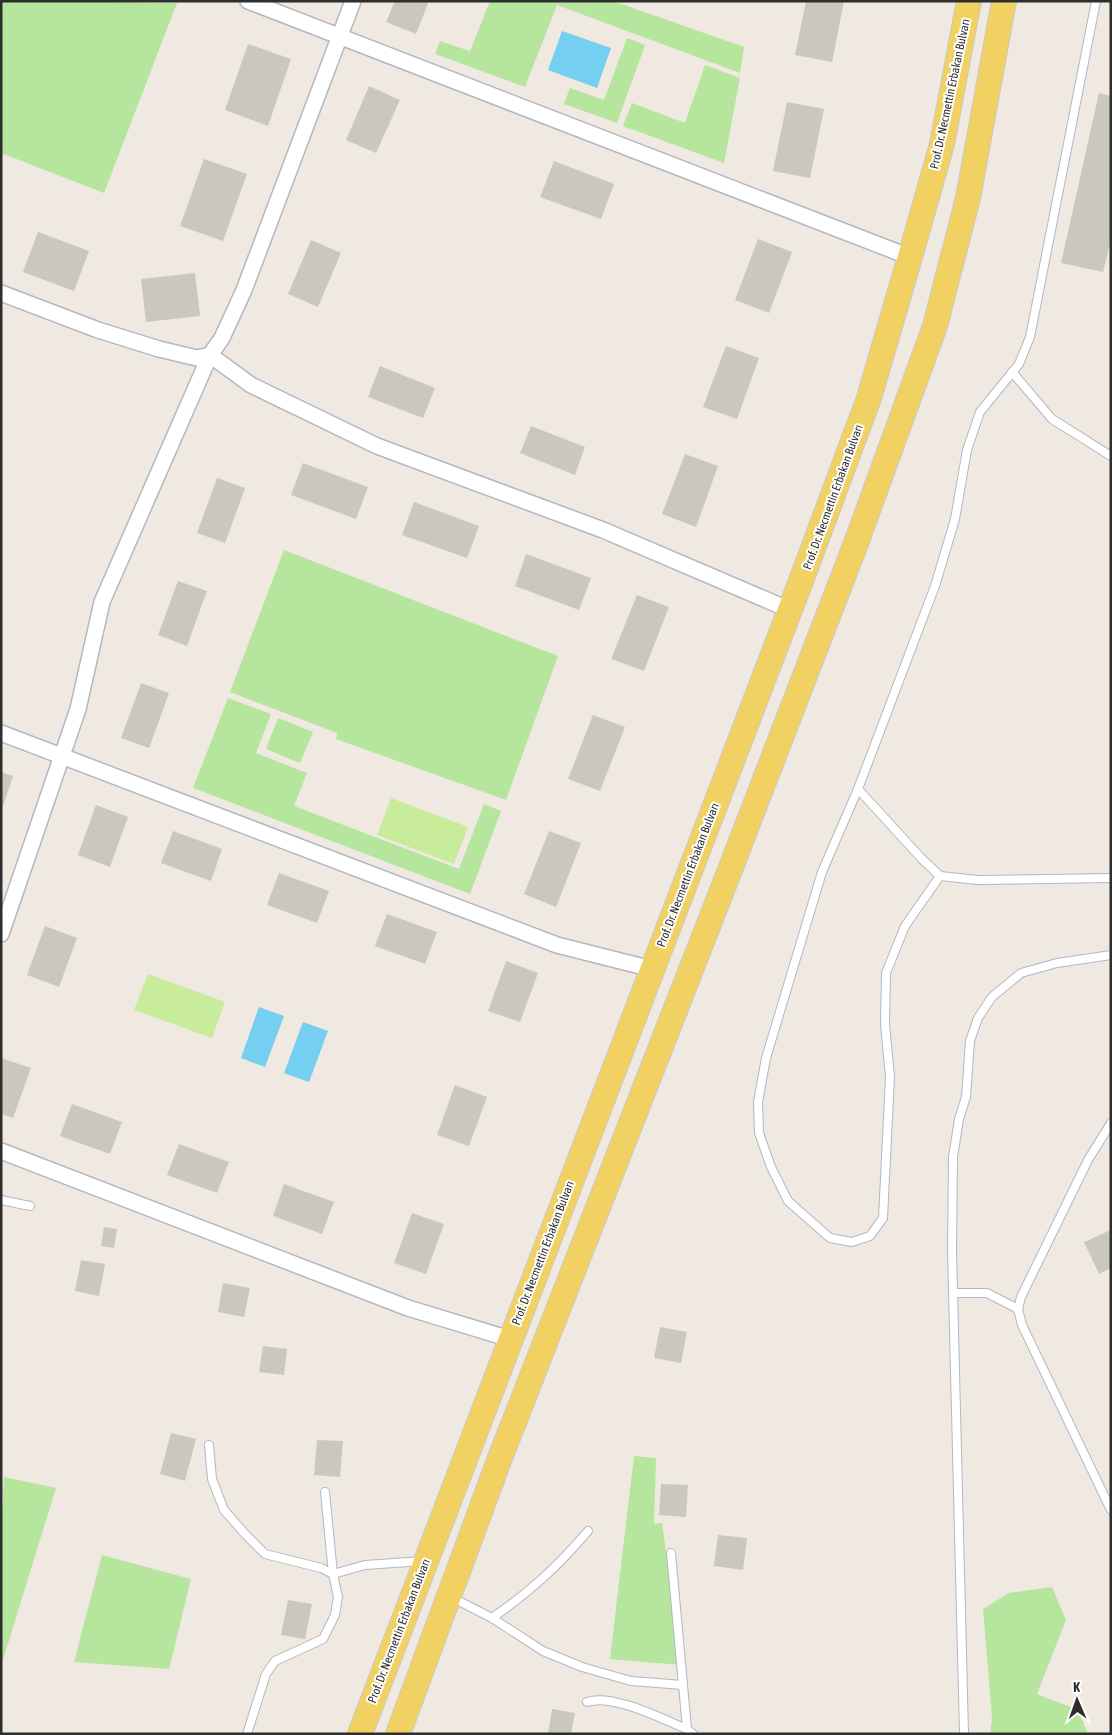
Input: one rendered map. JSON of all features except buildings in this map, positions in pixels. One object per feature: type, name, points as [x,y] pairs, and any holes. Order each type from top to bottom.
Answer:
[{"type":"main road","name":"Prof. Dr. Necmettin Erbakan Bulvarı","points":[[360,1734],[790,610],[869,398],[942,144],[970,1]]},
{"type":"main road","points":[[398,1734],[507,1440],[852,555],[935,326],[968,198],[1004,1]]},
{"type":"street","points":[[248,1],[910,257]]},
{"type":"street","points":[[1,934],[64,755],[78,709],[102,602],[210,355],[222,338],[244,290],[353,1]]},
{"type":"street","points":[[1,292],[98,330],[160,349],[197,358],[210,355],[251,385],[377,446],[603,530],[790,610]]},
{"type":"street","points":[[1,732],[557,945],[652,969]]},
{"type":"street","points":[[1,1151],[408,1308],[510,1339]]},
{"type":"lane","points":[[940,876],[905,926],[886,973],[885,1024],[890,1077],[882,1218],[870,1236],[852,1242],[830,1238],[788,1201],[771,1167],[759,1133],[758,1102],[766,1058],[822,872],[858,789],[935,586],[955,519],[967,450],[980,412],[1019,364],[1030,337],[1096,1]]},
{"type":"lane","points":[[1012,372],[1052,419],[1111,456]]},
{"type":"lane","points":[[858,789],[940,876],[978,880],[1111,878]]},
{"type":"lane","points":[[964,1734],[953,1293],[954,1145],[958,1119],[966,1097],[970,1041],[978,1018],[1001,988],[1021,973],[1057,963],[1111,955]]},
{"type":"lane","points":[[1111,1123],[1088,1160],[1021,1297],[1018,1309],[1022,1325],[1111,1510]]},
{"type":"lane","points":[[1,1200],[30,1206]]},
{"type":"lane","points":[[953,1293],[987,1294],[1018,1309]]},
{"type":"lane","points":[[209,1444],[212,1479],[224,1510],[265,1554],[321,1568],[334,1574],[365,1564],[426,1561]]},
{"type":"lane","points":[[247,1734],[266,1674],[274,1661],[323,1639],[335,1615],[338,1597],[325,1492]]},
{"type":"lane","points":[[492,1618],[524,1596],[559,1565],[588,1531]]},
{"type":"lane","points":[[587,1702],[595,1699],[612,1701],[690,1731],[683,1684],[671,1553]]},
{"type":"lane","points":[[449,1596],[492,1618],[543,1651],[582,1667],[631,1681],[683,1684]]},
{"type":"green space","points":[[1,1],[177,3],[104,193],[1,153]]},
{"type":"green space","points":[[490,1],[613,1],[744,47],[740,73],[557,5],[525,87],[435,54],[440,41],[470,51]]},
{"type":"green space","points":[[627,38],[645,45],[617,123],[564,104],[570,88],[604,100]]},
{"type":"green space","points":[[705,65],[740,78],[724,163],[623,126],[632,103],[685,123]]},
{"type":"green space","points":[[284,550],[558,656],[506,800],[336,739],[337,733],[230,692]]},
{"type":"green space","points":[[228,698],[271,714],[256,753],[307,773],[294,806],[459,869],[484,804],[501,811],[470,894],[193,788]]},
{"type":"green space","points":[[278,718],[313,732],[300,763],[266,749]]},
{"type":"green space","points":[[391,798],[468,827],[454,864],[377,835]]},
{"type":"green space","points":[[148,974],[225,1002],[212,1038],[134,1010]]},
{"type":"green space","points":[[634,1456],[656,1458],[654,1524],[662,1523],[681,1665],[610,1659]]},
{"type":"green space","points":[[4,1477],[56,1488],[1,1666],[1,1538]]},
{"type":"green space","points":[[102,1555],[191,1579],[169,1669],[74,1662]]},
{"type":"green space","points":[[1052,1587],[1066,1620],[1037,1694],[1078,1710],[1088,1734],[990,1734],[992,1718],[983,1609],[1009,1593]]},
{"type":"water","points":[[562,31],[611,48],[597,88],[548,70]]},
{"type":"water","points":[[259,1007],[284,1016],[265,1067],[241,1058]]},
{"type":"water","points":[[303,1022],[328,1031],[309,1082],[284,1073]]}]
